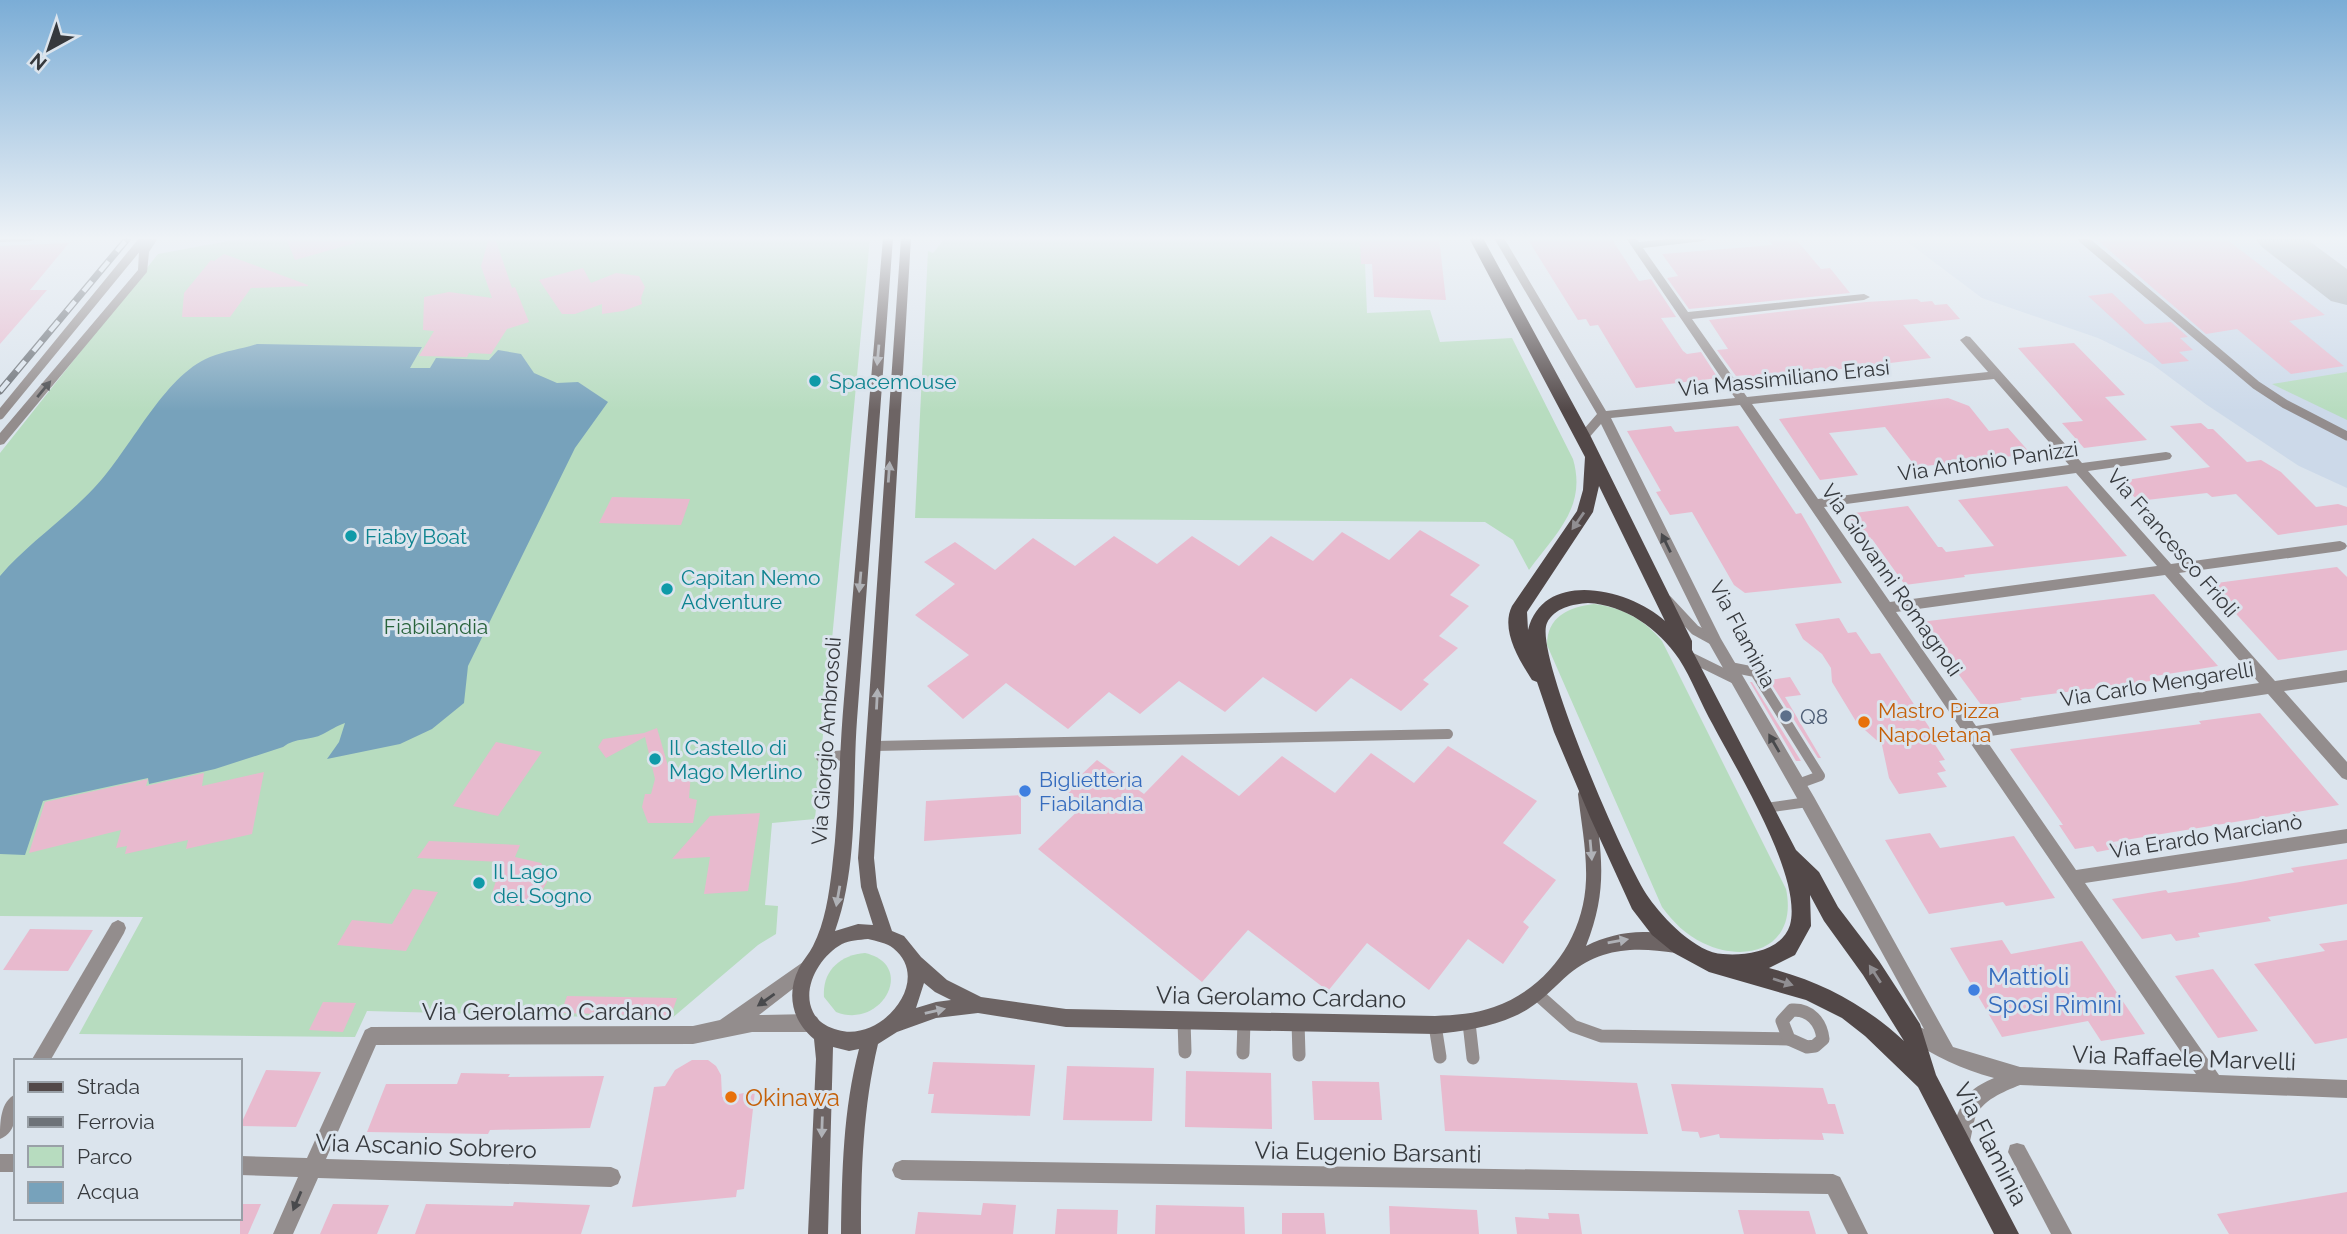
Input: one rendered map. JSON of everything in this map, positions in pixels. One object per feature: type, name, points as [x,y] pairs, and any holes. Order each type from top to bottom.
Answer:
[{"type":"main road","name":"Via Giorgio Ambrosoli","points":[[820,950],[831,926],[839,893],[847,755],[883,296]]},
{"type":"main road","points":[[884,933],[869,887],[866,858],[902,296]]},
{"type":"main road","name":"Via Flaminia","points":[[1507,296],[1583,437],[1660,592],[1683,641],[1685,654]]},
{"type":"main road","name":"Via Flaminia","points":[[1551,697],[1524,652],[1518,611],[1585,512],[1591,490],[1592,456]]},
{"type":"main road","name":"Via Flaminia","points":[[1926,1079],[1921,1027],[1871,968],[1831,914],[1812,878],[1791,855],[1685,654],[1652,618],[1626,603],[1596,596],[1568,599],[1546,611],[1536,631],[1536,643],[1551,697],[1585,782],[1639,902],[1661,933],[1676,945],[1717,965],[1780,981],[1837,1003],[1870,1024],[1926,1079],[2007,1234]]},
{"type":"main road","name":"Via Gerolamo Cardano","points":[[894,1024],[936,1010],[978,1005],[1066,1018],[1435,1025],[1482,1021],[1537,994],[1566,966],[1586,935],[1594,889],[1585,782]]},
{"type":"main road","name":"Via Flaminia","points":[[1717,965],[1741,966],[1771,958],[1795,940],[1803,911],[1791,855]]},
{"type":"main road","points":[[817,1029],[848,1041],[871,1037],[894,1024],[909,1007],[915,993],[915,964],[908,950],[898,940],[884,933],[851,933],[835,939],[820,950],[806,968],[800,984],[800,1000],[805,1015],[817,1029],[825,1059],[818,1234]]},
{"type":"main road","name":"Via Gerolamo Cardano","points":[[1566,966],[1605,944],[1636,938],[1676,945]]},
{"type":"main road","name":"Via Gerolamo Cardano","points":[[915,964],[941,986],[978,1005]]},
{"type":"main road","points":[[851,1234],[852,1130],[859,1081],[871,1037]]},
{"type":"street","points":[[0,441],[122,296]]},
{"type":"street","name":"Via Flaminia","points":[[1533,296],[1603,415],[1715,641],[1808,802],[1921,1027]]},
{"type":"street","name":"Via Giovanni Romagnoli","points":[[1670,296],[2214,1084]]},
{"type":"street","points":[[1684,316],[1864,297]]},
{"type":"street","name":"Via Francesco Frioli","points":[[1966,340],[2347,773]]},
{"type":"street","name":"Via Massimiliano Erasi","points":[[1603,415],[1998,375]]},
{"type":"street","points":[[1583,437],[1603,415]]},
{"type":"street","name":"Via Antonio Panizzi","points":[[1814,504],[2166,456]]},
{"type":"street","points":[[1886,608],[2340,546]]},
{"type":"street","name":"Via Carlo Mengarelli","points":[[1972,733],[2347,676]]},
{"type":"street","name":"Via Erardo Marcianò","points":[[2072,878],[2347,836]]},
{"type":"street","points":[[41,1059],[118,929]]},
{"type":"street","name":"Via Gerolamo Cardano","points":[[723,1027],[758,1005],[806,968]]},
{"type":"street","name":"Via Gerolamo Cardano","points":[[311,1167],[371,1036],[693,1035],[723,1027],[778,1019],[817,1029]]},
{"type":"street","name":"Via Raffaele Marvelli","points":[[1921,1027],[1947,1053],[2020,1076],[2347,1089]]},
{"type":"street","name":"Via Raffaele Marvelli","points":[[1961,1146],[1969,1110],[1984,1090],[2020,1076]]},
{"type":"street","points":[[0,1130],[14,1106]]},
{"type":"street","name":"Via Flaminia","points":[[2017,1152],[2062,1234]]},
{"type":"street","name":"Via Ascanio Sobrero","points":[[242,1166],[611,1177]]},
{"type":"street","points":[[283,1234],[311,1167]]},
{"type":"street","name":"Via Eugenio Barsanti","points":[[902,1170],[1833,1184],[1858,1234]]},
{"type":"lane","points":[[0,415],[98,296]]},
{"type":"lane","points":[[2151,296],[2230,362],[2251,384],[2293,410],[2347,436]]},
{"type":"lane","points":[[1660,592],[1695,630],[1715,641]]},
{"type":"lane","points":[[1685,654],[1733,673],[1755,671],[1819,776],[1798,784]]},
{"type":"lane","points":[[875,746],[1448,734]]},
{"type":"lane","points":[[821,757],[847,755]]},
{"type":"lane","points":[[1766,808],[1808,802]]},
{"type":"lane","points":[[1537,994],[1569,1023],[1588,1034],[1789,1039]]},
{"type":"lane","points":[[1184,1020],[1185,1052]]},
{"type":"lane","points":[[1243,1053],[1244,1021]]},
{"type":"lane","points":[[1298,1022],[1299,1055]]},
{"type":"lane","points":[[1469,1023],[1473,1058]]},
{"type":"lane","points":[[1435,1025],[1440,1057]]},
{"type":"shaded area","points":[[1979,296],[2347,296],[2347,488],[2299,466],[2207,405],[2152,364],[2098,338]]},
{"type":"green space","name":"Fiabilandia","points":[[125,296],[865,296],[815,819],[772,823],[765,905],[778,906],[776,934],[758,945],[671,1019],[367,1011],[355,1037],[79,1034],[143,917],[0,916],[0,453]]},
{"type":"green space","points":[[926,296],[1366,296],[1367,313],[1430,310],[1440,342],[1512,338],[1573,459],[1576,476],[1576,491],[1566,519],[1529,570],[1513,540],[1485,522],[915,518]]},
{"type":"green space","points":[[2347,372],[2347,420],[2272,384]]},
{"type":"green space","points":[[1594,604],[1631,615],[1648,626],[1662,641],[1786,889],[1788,909],[1785,925],[1777,937],[1766,946],[1753,951],[1737,952],[1703,943],[1680,928],[1662,907],[1547,645],[1551,627],[1561,615]]},
{"type":"green space","points":[[865,953],[881,960],[889,970],[891,982],[887,994],[867,1012],[853,1015],[836,1012],[824,997],[826,979],[834,966],[841,961]]},
{"type":"water","points":[[257,344],[422,347],[410,368],[430,368],[436,358],[489,360],[498,350],[521,354],[534,373],[557,383],[578,382],[608,402],[575,448],[468,666],[464,703],[432,729],[400,744],[327,759],[339,742],[345,723],[318,736],[215,769],[149,784],[148,778],[43,801],[25,855],[0,854],[0,576],[94,488],[177,380],[210,357]]},
{"type":"building","points":[[0,296],[42,296],[0,344]]},
{"type":"building","points":[[184,296],[246,296],[230,317],[182,317]]},
{"type":"building","points":[[475,296],[492,298],[491,296],[518,296],[529,322],[507,329],[491,354],[469,353],[467,357],[419,356],[434,331],[423,330],[424,297]]},
{"type":"building","points":[[550,296],[642,296],[642,304],[623,311],[602,314],[602,304],[575,314],[562,314]]},
{"type":"building","points":[[1446,296],[1446,300],[1374,297]]},
{"type":"building","points":[[1563,296],[1662,296],[1676,317],[1661,318],[1683,351],[1687,354],[1701,352],[1718,378],[1636,388],[1598,325],[1590,326],[1586,319],[1578,320]]},
{"type":"building","points":[[1679,296],[1824,296],[1689,309]]},
{"type":"building","points":[[2088,296],[2115,296],[2145,324],[2171,322],[2188,337],[2180,338],[2193,350],[2179,352],[2189,361],[2162,364]]},
{"type":"building","points":[[2162,296],[2300,296],[2325,315],[2289,321],[2344,366],[2291,374],[2237,329],[2206,334]]},
{"type":"building","points":[[1917,299],[1921,302],[1932,301],[1935,305],[1947,304],[1960,319],[1903,325],[1931,358],[1751,380],[1747,375],[1736,376],[1717,350],[1728,349],[1709,320],[1866,302]]},
{"type":"building","points":[[2074,343],[2125,395],[2105,397],[2147,440],[2084,448],[2062,423],[2083,421],[2018,348]]},
{"type":"building","points":[[1948,398],[1969,406],[1989,431],[2008,428],[2031,454],[1916,467],[1885,427],[1829,433],[1858,475],[1820,480],[1779,419]]},
{"type":"building","points":[[2201,423],[2208,429],[2213,429],[2247,462],[2261,460],[2281,472],[2316,507],[2338,504],[2347,507],[2347,525],[2278,535],[2236,494],[2212,497],[2207,493],[2138,501],[2120,481],[2210,467],[2170,426]]},
{"type":"building","points":[[1671,426],[1675,432],[1738,426],[1796,514],[1801,513],[1842,583],[1745,593],[1734,585],[1692,512],[1670,515],[1656,492],[1661,491],[1627,431]]},
{"type":"building","points":[[2067,486],[2127,556],[1964,575],[1965,577],[1905,585],[1872,539],[1865,540],[1847,514],[1908,506],[1938,547],[1942,547],[1946,552],[1994,546],[1958,500]]},
{"type":"building","points":[[612,497],[690,499],[681,525],[599,523]]},
{"type":"building","points":[[1420,530],[1480,565],[1450,595],[1469,606],[1439,636],[1458,648],[1423,680],[1429,684],[1401,711],[1351,678],[1316,712],[1263,677],[1225,712],[1179,681],[1140,714],[1109,692],[1068,729],[1006,683],[963,719],[927,686],[969,655],[915,615],[955,584],[924,562],[955,542],[995,570],[1033,538],[1075,566],[1114,536],[1157,564],[1192,536],[1239,566],[1271,536],[1313,561],[1342,532],[1389,560]]},
{"type":"building","points":[[2337,567],[2347,577],[2347,650],[2278,660],[2209,584]]},
{"type":"building","points":[[2154,594],[2218,666],[2155,676],[2158,680],[2020,698],[2022,700],[1982,706],[1920,622]]},
{"type":"building","points":[[1839,618],[1848,633],[1856,632],[1871,654],[1880,653],[1939,742],[1934,743],[1945,760],[1939,761],[1946,771],[1937,773],[1947,787],[1899,794],[1889,778],[1882,745],[1857,723],[1832,682],[1831,668],[1822,654],[1803,639],[1795,624]]},
{"type":"building","points":[[1790,677],[1801,695],[1785,697],[1821,758],[1818,758],[1769,680]]},
{"type":"building","points":[[1752,682],[1801,761],[1796,761]]},
{"type":"building","points":[[2260,713],[2339,805],[2113,842],[2118,848],[2097,852],[2093,846],[2075,849],[2059,825],[2063,825],[2010,749],[2201,724],[2199,721]]},
{"type":"building","points":[[657,728],[670,773],[691,773],[689,798],[697,800],[693,823],[648,823],[642,807],[645,794],[651,794],[655,779],[645,737],[606,758],[598,747],[603,739],[644,733]]},
{"type":"building","points":[[496,742],[542,752],[498,816],[453,806]]},
{"type":"building","points":[[1448,746],[1537,801],[1503,843],[1556,880],[1523,922],[1529,927],[1503,964],[1468,939],[1429,990],[1367,943],[1328,991],[1248,930],[1202,982],[1038,849],[1084,805],[1065,790],[1097,760],[1144,794],[1182,755],[1239,796],[1282,756],[1335,793],[1371,753],[1414,783]]},
{"type":"building","points":[[264,772],[252,834],[186,849],[188,840],[125,854],[127,846],[116,848],[121,830],[29,853],[45,802],[148,779],[146,786],[204,773],[202,786]]},
{"type":"building","points":[[1021,795],[1021,834],[924,841],[926,801]]},
{"type":"building","points":[[760,813],[748,891],[704,894],[710,857],[672,859],[710,816]]},
{"type":"building","points":[[1930,833],[1940,848],[2014,836],[2055,898],[2006,906],[2003,902],[1929,914],[1885,840]]},
{"type":"building","points":[[429,841],[520,845],[515,857],[541,863],[548,873],[547,882],[529,903],[518,906],[503,905],[495,898],[493,890],[502,862],[417,858]]},
{"type":"building","points":[[2347,859],[2347,904],[2268,917],[2271,921],[2198,933],[2200,937],[2176,941],[2171,934],[2142,939],[2112,899],[2240,882],[2294,872],[2291,868]]},
{"type":"building","points":[[413,889],[438,892],[406,951],[337,945],[352,920],[392,924]]},
{"type":"building","points":[[30,929],[93,930],[68,971],[3,970]]},
{"type":"building","points":[[2002,940],[2011,954],[2082,941],[2145,1034],[2101,1041],[2088,1021],[2002,1037],[1950,948]]},
{"type":"building","points":[[2347,940],[2347,1038],[2315,1044],[2254,964],[2325,951],[2319,944]]},
{"type":"building","points":[[2213,969],[2258,1031],[2218,1038],[2175,976]]},
{"type":"building","points":[[567,996],[677,998],[671,1016],[561,1013]]},
{"type":"building","points":[[323,1002],[356,1003],[343,1032],[309,1030]]},
{"type":"building","points":[[692,1060],[708,1060],[716,1066],[721,1075],[722,1097],[755,1091],[744,1189],[737,1190],[736,1197],[632,1207],[654,1087],[665,1086],[675,1070]]},
{"type":"building","points":[[933,1062],[1035,1065],[1030,1116],[931,1113],[934,1094],[928,1094]]},
{"type":"building","points":[[1067,1066],[1154,1068],[1152,1121],[1063,1120]]},
{"type":"building","points":[[266,1070],[321,1072],[296,1127],[242,1126]]},
{"type":"building","points":[[1186,1071],[1271,1073],[1272,1129],[1185,1127]]},
{"type":"building","points":[[461,1073],[510,1074],[508,1077],[604,1076],[590,1128],[490,1130],[488,1134],[367,1132],[386,1084],[457,1084]]},
{"type":"building","points":[[1440,1075],[1637,1083],[1648,1134],[1445,1131]]},
{"type":"building","points":[[1312,1081],[1379,1082],[1382,1120],[1314,1120]]},
{"type":"building","points":[[1671,1084],[1823,1088],[1828,1104],[1835,1104],[1844,1134],[1822,1133],[1824,1140],[1720,1138],[1719,1134],[1700,1138],[1698,1132],[1682,1131]]},
{"type":"building","points":[[2347,1192],[2347,1234],[2229,1234],[2217,1214]]},
{"type":"building","points":[[514,1202],[590,1205],[581,1234],[415,1234],[426,1204],[513,1206]]},
{"type":"building","points":[[983,1203],[1016,1205],[1013,1234],[915,1234],[918,1212],[981,1215]]},
{"type":"building","points":[[242,1204],[261,1204],[248,1234],[240,1234]]},
{"type":"building","points":[[333,1204],[389,1205],[377,1234],[320,1234]]},
{"type":"building","points":[[1156,1205],[1244,1207],[1245,1234],[1155,1234]]},
{"type":"building","points":[[1389,1206],[1477,1210],[1479,1234],[1390,1234]]},
{"type":"building","points":[[1057,1209],[1118,1210],[1117,1234],[1055,1234]]},
{"type":"building","points":[[1738,1210],[1809,1211],[1816,1234],[1744,1234]]},
{"type":"building","points":[[1282,1213],[1324,1213],[1326,1234],[1282,1234]]},
{"type":"building","points":[[1548,1213],[1579,1214],[1582,1234],[1517,1234],[1515,1217],[1549,1219]]},
{"type":"railway","points":[[0,391],[80,296]]},
{"type":"place","name":"Spacemouse","points":[[815,381]]},
{"type":"place","name":"Fiaby Boat","points":[[351,536]]},
{"type":"place","name":"Capitan Nemo Adventure","points":[[667,589]]},
{"type":"place","name":"Q8","points":[[1786,716]]},
{"type":"place","name":"Mastro Pizza Napoletana","points":[[1864,722]]},
{"type":"place","name":"Il Castello di Mago Merlino","points":[[655,759]]},
{"type":"place","name":"Biglietteria Fiabilandia","points":[[1025,791]]},
{"type":"place","name":"Il Lago del Sogno","points":[[479,883]]},
{"type":"place","name":"Mattioli Sposi Rimini","points":[[1974,990]]},
{"type":"place","name":"Okinawa","points":[[731,1097]]}]
